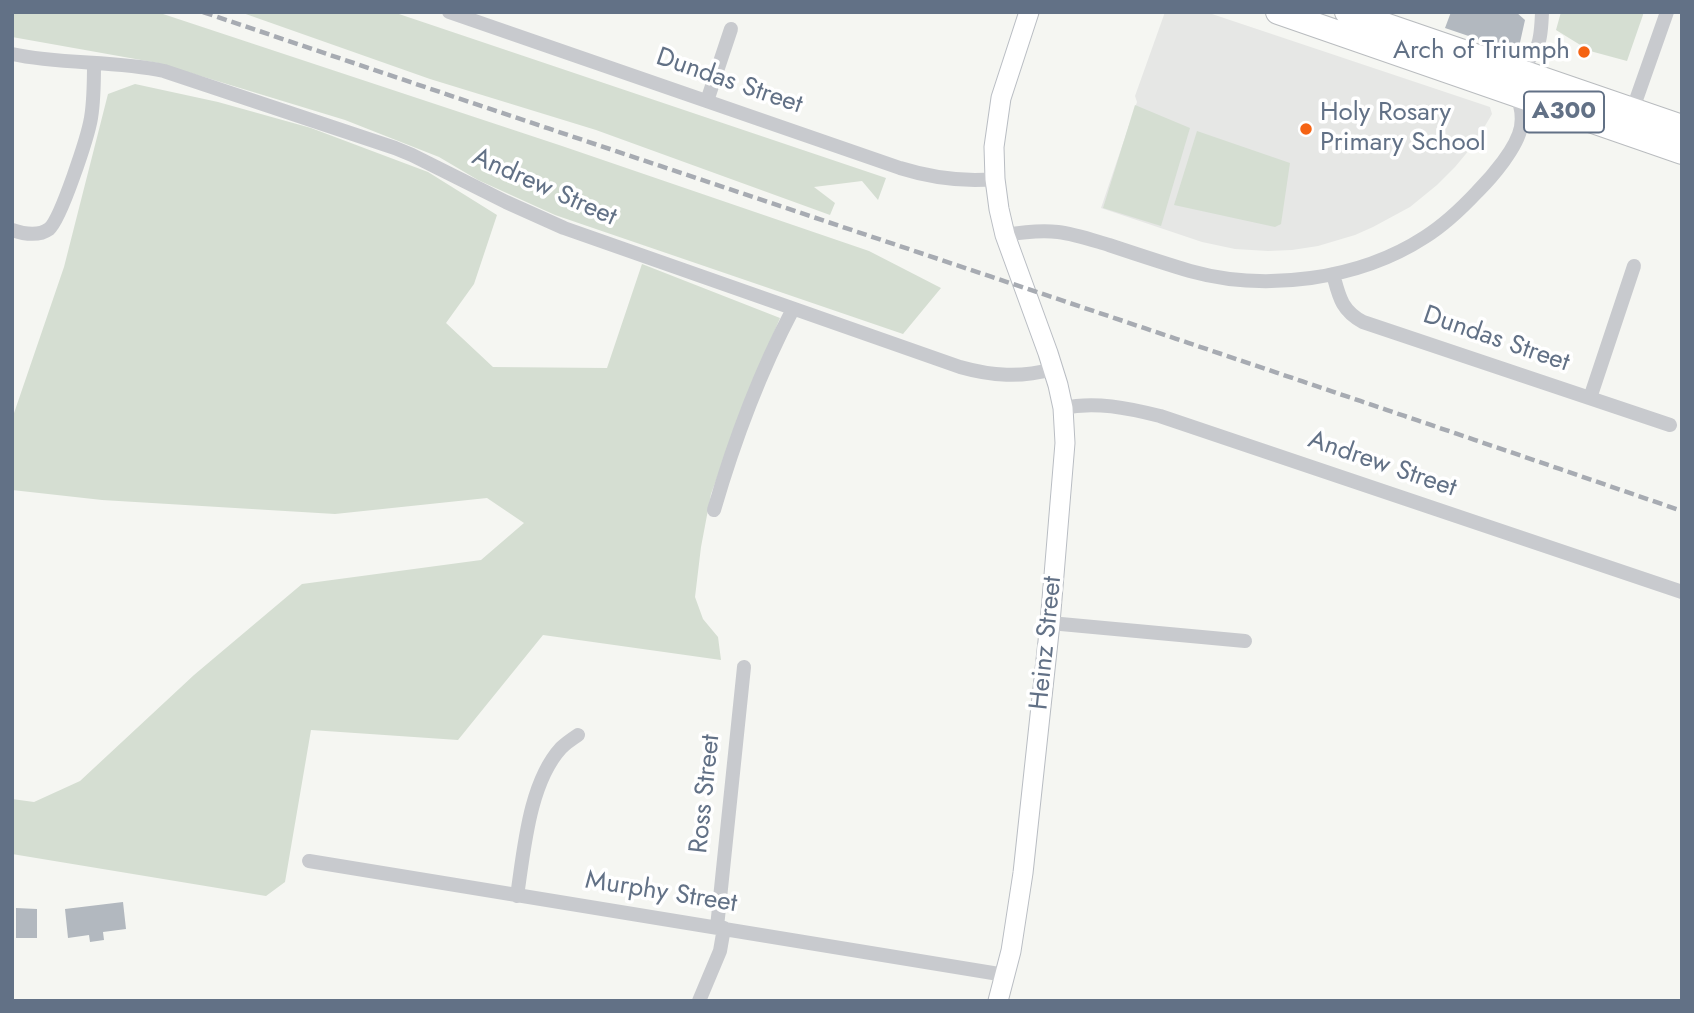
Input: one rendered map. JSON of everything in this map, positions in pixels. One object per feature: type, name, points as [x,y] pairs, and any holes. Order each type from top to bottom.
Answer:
[{"type":"highway","name":"A300","points":[[1278,12],[1549,107],[1629,122],[1682,127]]},
{"type":"highway","name":"A300","points":[[1347,12],[1518,71],[1629,122],[1682,152]]},
{"type":"street","name":"Dundas Street","points":[[449,12],[486,18],[707,101],[923,175],[961,181],[995,179]]},
{"type":"street","name":"Heinz Street","points":[[998,1001],[1015,927],[1023,873],[1064,467],[1063,408],[1053,369],[1005,235],[995,179],[994,147],[1001,98],[1029,12]]},
{"type":"street","points":[[1629,122],[1667,12]]},
{"type":"street","points":[[1518,71],[1536,51],[1540,41],[1542,17]]},
{"type":"street","points":[[707,101],[731,29]]},
{"type":"street","name":"Andrew Street","points":[[12,54],[49,61],[149,67],[164,71],[412,155],[564,228],[976,372],[1019,376],[1053,369]]},
{"type":"street","points":[[12,230],[40,233],[48,230],[60,214],[91,121],[94,64]]},
{"type":"street","points":[[1517,96],[1522,116],[1521,130]]},
{"type":"street","points":[[1005,235],[1032,231],[1070,234],[1189,271],[1227,279],[1300,280],[1333,274],[1396,253],[1437,228],[1493,175],[1521,130],[1531,119],[1549,107]]},
{"type":"street","points":[[1590,398],[1634,266]]},
{"type":"street","name":"Dundas Street","points":[[1333,274],[1345,308],[1363,322],[1670,425]]},
{"type":"street","points":[[714,510],[763,372],[793,309]]},
{"type":"street","name":"Andrew Street","points":[[1063,408],[1104,406],[1160,416],[1682,592]]},
{"type":"street","points":[[1050,623],[1245,642]]},
{"type":"street","name":"Ross Street","points":[[699,1001],[720,951],[744,667]]},
{"type":"street","points":[[517,895],[536,792],[559,750],[578,735]]},
{"type":"street","name":"Murphy Street","points":[[309,860],[1005,975]]},
{"type":"shaded area","points":[[12,12],[157,12],[869,251],[941,288],[903,334],[555,215],[478,180],[439,157],[345,120],[158,63],[12,37]]},
{"type":"shaded area","points":[[240,12],[393,12],[886,178],[878,200],[862,181],[814,187],[835,203],[830,215],[596,130],[430,79]]},
{"type":"shaded area","name":"Holy Rosary Primary School","points":[[1165,12],[1206,12],[1490,107],[1492,114],[1475,143],[1437,185],[1410,207],[1355,235],[1318,246],[1292,250],[1235,249],[1202,242],[1101,208],[1137,102],[1135,96]]},
{"type":"shaded area","points":[[1561,12],[1644,12],[1627,61],[1590,51],[1556,30]]},
{"type":"shaded area","points":[[135,84],[218,102],[311,128],[428,172],[497,215],[474,284],[446,323],[493,367],[607,368],[642,264],[780,318],[744,404],[711,494],[701,547],[695,597],[703,619],[718,637],[721,660],[543,635],[458,740],[311,730],[285,882],[266,896],[12,854],[12,799],[34,802],[80,781],[194,675],[302,584],[481,560],[524,523],[487,498],[335,514],[102,500],[12,490],[12,419],[64,267],[108,94]]},
{"type":"shaded area","points":[[1135,105],[1190,128],[1161,226],[1103,208]]},
{"type":"shaded area","points":[[1197,131],[1290,163],[1281,224],[1275,227],[1174,205]]},
{"type":"building","points":[[1451,12],[1516,12],[1525,20],[1519,47],[1513,51],[1445,28]]},
{"type":"building","points":[[123,902],[126,929],[103,932],[104,940],[90,942],[89,935],[68,938],[65,909]]},
{"type":"building","points":[[16,908],[37,909],[37,938],[16,938]]},
{"type":"railway","points":[[203,12],[1682,511]]},
{"type":"place","name":"Arch of Triumph","points":[[1584,52]]},
{"type":"place","name":"Holy Rosary Primary School","points":[[1306,129]]}]
